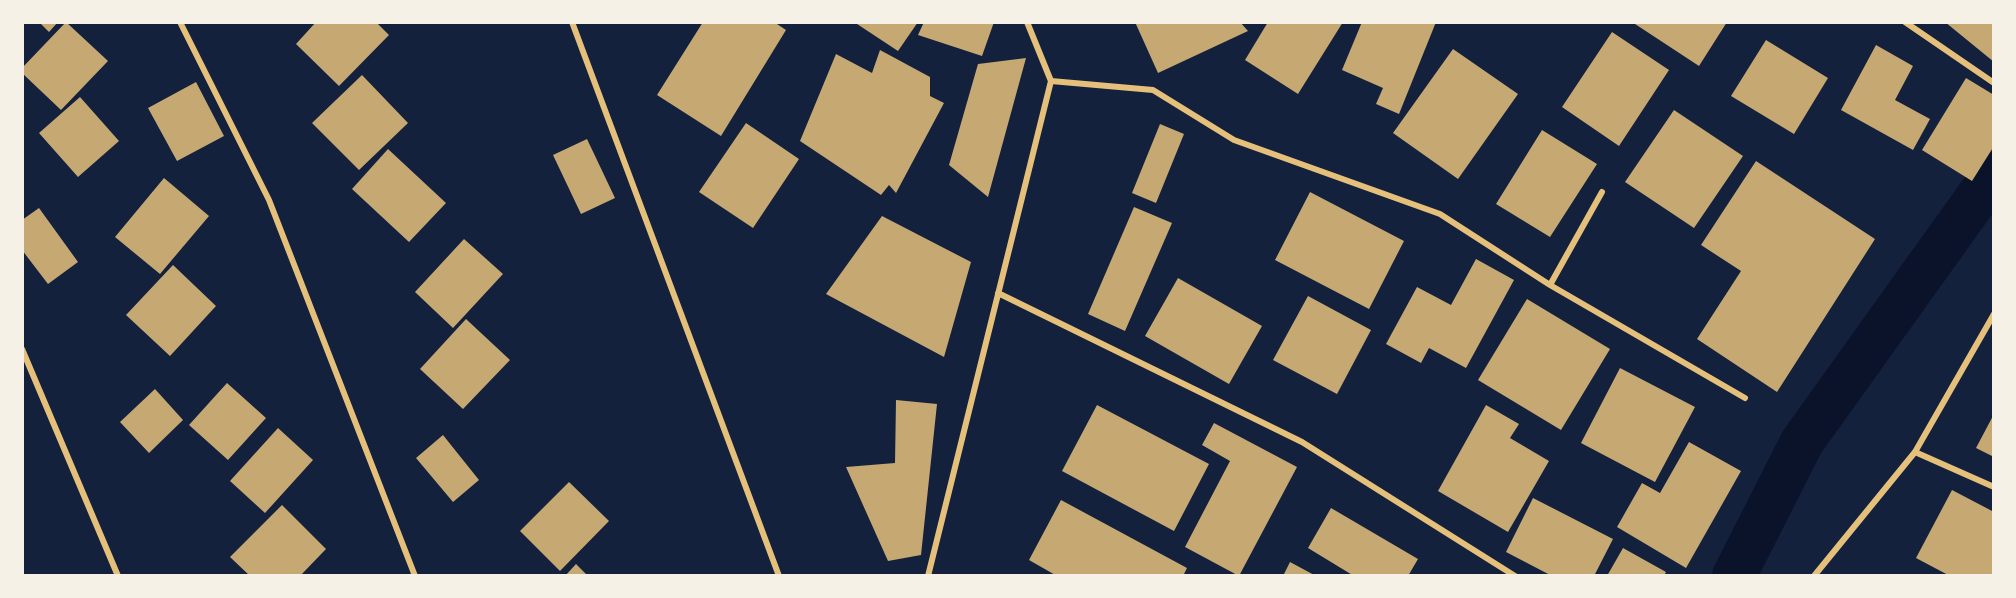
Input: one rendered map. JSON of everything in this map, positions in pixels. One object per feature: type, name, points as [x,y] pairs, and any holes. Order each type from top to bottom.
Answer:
[{"type":"street","points":[[180,22],[269,200],[415,576]]},
{"type":"street","points":[[572,22],[779,576]]},
{"type":"street","points":[[928,576],[1050,81],[1027,22]]},
{"type":"street","points":[[1905,22],[1994,83]]},
{"type":"street","points":[[1050,81],[1153,90],[1234,140],[1440,214],[1550,285],[1745,398]]},
{"type":"street","points":[[1550,285],[1602,192]]},
{"type":"street","points":[[998,293],[1302,442],[1515,576]]},
{"type":"street","points":[[1814,576],[1915,452],[1994,314]]},
{"type":"street","points":[[22,349],[118,576]]},
{"type":"street","points":[[1915,452],[1994,487]]},
{"type":"building","points":[[39,22],[58,22],[49,32]]},
{"type":"building","points":[[66,22],[108,61],[61,110],[22,73],[22,68]]},
{"type":"building","points":[[316,22],[376,22],[389,35],[339,86],[296,44]]},
{"type":"building","points":[[703,22],[774,22],[786,30],[721,136],[657,95]]},
{"type":"building","points":[[854,22],[918,22],[898,51]]},
{"type":"building","points":[[924,22],[994,22],[982,56],[918,35]]},
{"type":"building","points":[[1135,22],[1240,22],[1248,31],[1158,73]]},
{"type":"building","points":[[1268,22],[1343,22],[1298,94],[1245,60]]},
{"type":"building","points":[[1362,22],[1436,22],[1399,114],[1376,104],[1383,88],[1342,70]]},
{"type":"building","points":[[1632,22],[1727,22],[1699,66]]},
{"type":"building","points":[[1945,22],[1994,22],[1994,62]]},
{"type":"building","points":[[1612,32],[1669,70],[1619,146],[1562,107]]},
{"type":"building","points":[[1766,40],[1828,78],[1794,134],[1731,96]]},
{"type":"building","points":[[1876,45],[1913,66],[1895,100],[1930,119],[1913,150],[1841,110]]},
{"type":"building","points":[[1453,49],[1518,94],[1458,179],[1393,133]]},
{"type":"building","points":[[880,50],[930,77],[930,96],[944,103],[896,193],[889,185],[881,195],[800,141],[836,54],[872,73]]},
{"type":"building","points":[[1026,58],[988,197],[949,165],[978,64]]},
{"type":"building","points":[[362,75],[408,123],[359,170],[312,123]]},
{"type":"building","points":[[1966,78],[1994,95],[1994,146],[1972,181],[1922,150]]},
{"type":"building","points":[[196,82],[224,136],[177,161],[148,108]]},
{"type":"building","points":[[80,97],[119,141],[78,177],[39,133]]},
{"type":"building","points":[[1674,110],[1743,156],[1694,228],[1625,182]]},
{"type":"building","points":[[746,123],[799,159],[753,228],[699,192]]},
{"type":"building","points":[[1160,124],[1184,134],[1156,203],[1132,193]]},
{"type":"building","points":[[1542,130],[1597,164],[1550,237],[1496,204]]},
{"type":"building","points":[[587,139],[615,198],[581,214],[553,155]]},
{"type":"building","points":[[388,149],[446,203],[409,242],[352,189]]},
{"type":"building","points":[[1756,161],[1875,239],[1777,392],[1697,339],[1741,271],[1701,245]]},
{"type":"building","points":[[164,178],[209,216],[160,274],[115,237]]},
{"type":"building","points":[[1310,192],[1404,241],[1369,309],[1275,260]]},
{"type":"building","points":[[1134,207],[1172,223],[1125,331],[1088,314]]},
{"type":"building","points":[[39,208],[78,262],[48,284],[22,250],[22,220]]},
{"type":"building","points":[[882,216],[971,262],[944,357],[826,294]]},
{"type":"building","points":[[464,239],[503,274],[453,328],[415,292]]},
{"type":"building","points":[[1476,259],[1514,280],[1466,368],[1429,348],[1421,363],[1386,344],[1417,287],[1451,305]]},
{"type":"building","points":[[173,265],[216,306],[170,356],[126,315]]},
{"type":"building","points":[[1178,278],[1262,326],[1229,384],[1145,336]]},
{"type":"building","points":[[1308,296],[1371,330],[1337,394],[1273,360]]},
{"type":"building","points":[[1527,299],[1610,349],[1561,430],[1478,380]]},
{"type":"building","points":[[466,319],[510,360],[463,409],[420,369]]},
{"type":"building","points":[[1620,368],[1695,407],[1655,482],[1581,443]]},
{"type":"building","points":[[227,383],[266,418],[228,460],[189,425]]},
{"type":"building","points":[[155,389],[183,420],[149,453],[120,422]]},
{"type":"building","points":[[896,400],[937,404],[921,555],[888,561],[846,467],[895,463]]},
{"type":"building","points":[[1097,405],[1209,464],[1174,531],[1062,471]]},
{"type":"building","points":[[1486,405],[1519,424],[1510,438],[1549,461],[1508,532],[1438,491]]},
{"type":"building","points":[[1994,414],[1994,457],[1976,448]]},
{"type":"building","points":[[1214,423],[1297,467],[1239,576],[1185,547],[1230,461],[1202,445]]},
{"type":"building","points":[[278,428],[313,460],[265,513],[230,481]]},
{"type":"building","points":[[443,435],[479,480],[453,502],[416,458]]},
{"type":"building","points":[[1689,442],[1741,471],[1686,568],[1617,527],[1642,483],[1660,493]]},
{"type":"building","points":[[569,482],[609,521],[560,571],[520,531]]},
{"type":"building","points":[[1952,490],[1994,512],[1994,576],[1950,576],[1916,558]]},
{"type":"building","points":[[1533,498],[1613,539],[1594,576],[1552,576],[1506,552]]},
{"type":"building","points":[[1061,500],[1187,568],[1183,576],[1057,576],[1029,560]]},
{"type":"building","points":[[282,505],[326,549],[300,576],[250,576],[230,557]]},
{"type":"building","points":[[1331,508],[1418,559],[1408,576],[1354,576],[1308,548]]},
{"type":"building","points":[[1623,548],[1666,572],[1664,576],[1607,576]]},
{"type":"building","points":[[1290,562],[1316,576],[1283,576]]},
{"type":"building","points":[[576,564],[588,576],[565,576]]},
{"type":"waterway","points":[[1734,576],[1802,442],[1994,174]]}]
